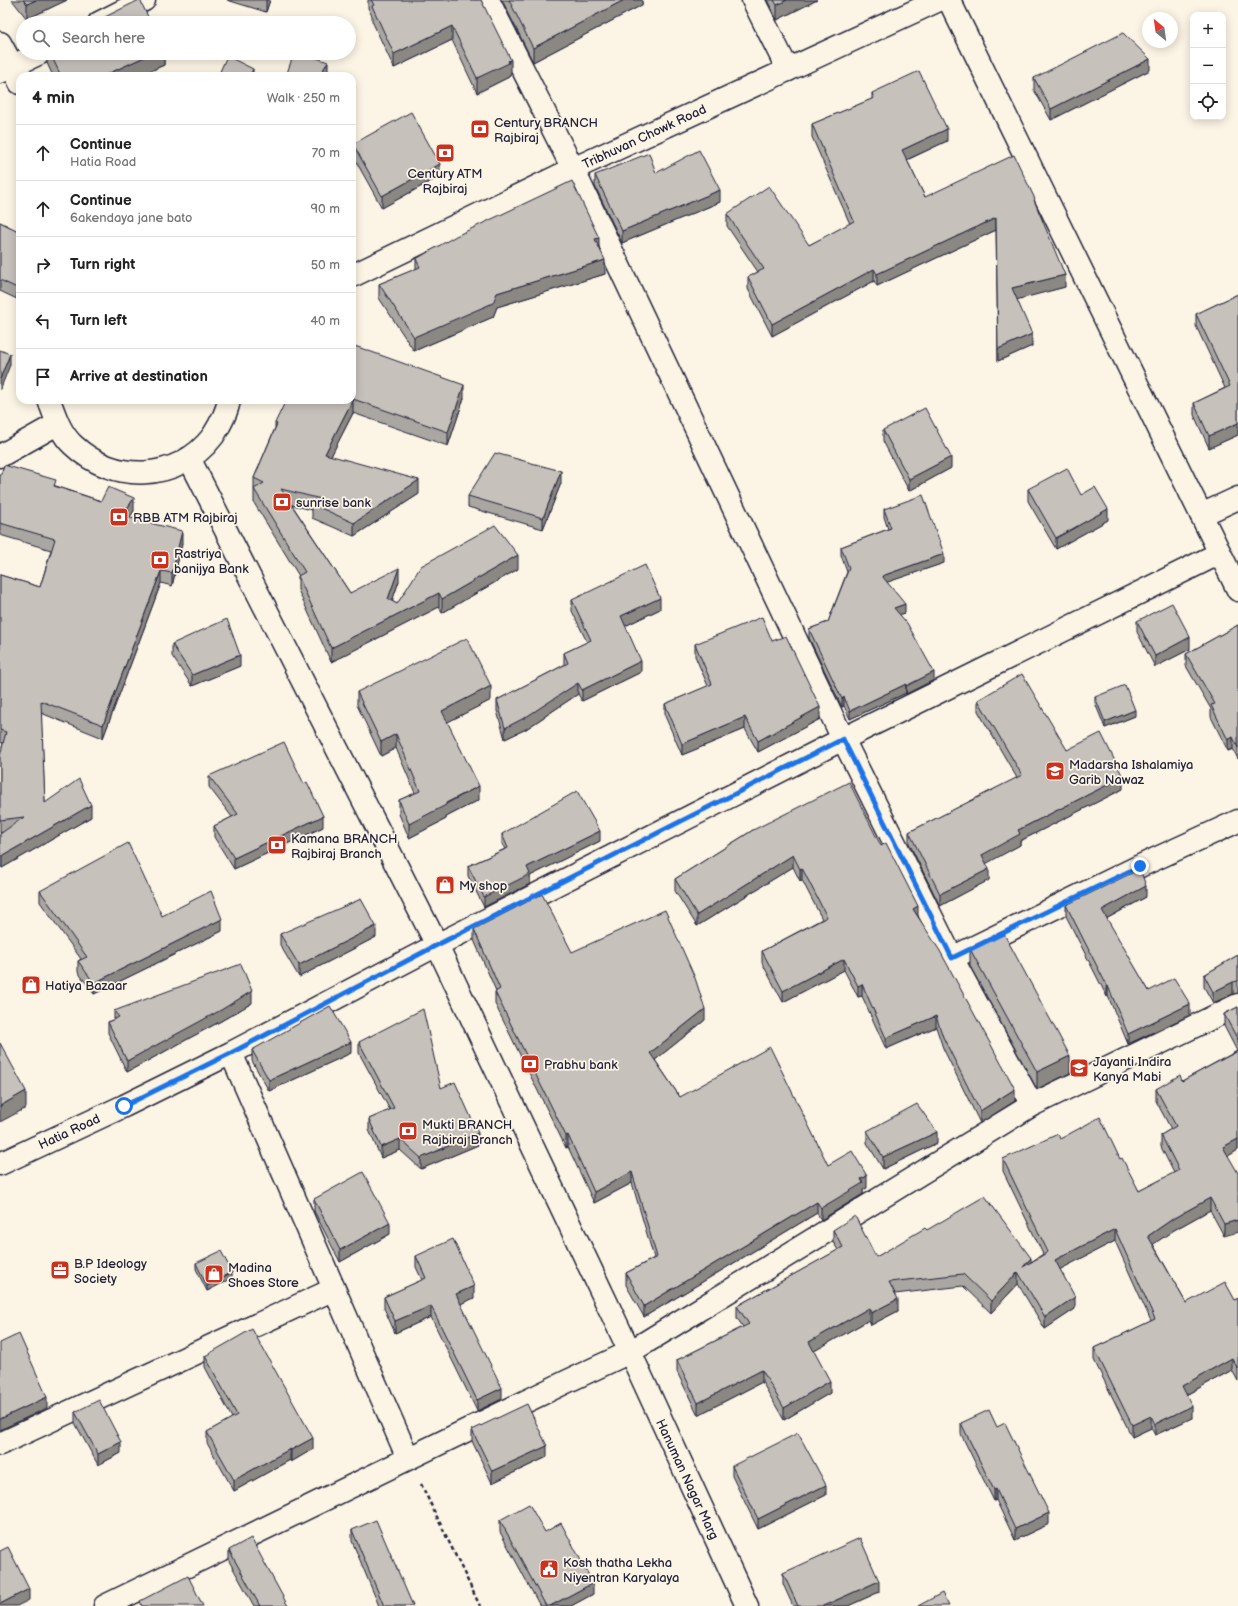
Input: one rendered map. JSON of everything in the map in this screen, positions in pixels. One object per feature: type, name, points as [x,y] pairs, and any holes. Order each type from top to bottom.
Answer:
[{"type":"street","points":[[113,16],[144,0]]},
{"type":"street","points":[[488,0],[574,169],[843,739],[952,958],[1032,1105]]},
{"type":"street","points":[[753,0],[788,70]]},
{"type":"street","name":"Tribhuvan Chowk Road","points":[[356,274],[574,169],[939,0]]},
{"type":"street","points":[[949,0],[1238,590]]},
{"type":"street","points":[[0,43],[11,74],[30,60]]},
{"type":"street","points":[[50,404],[57,424],[72,444],[92,460],[116,470],[140,473],[166,469],[189,458],[206,444],[220,426],[228,404]]},
{"type":"street","points":[[0,456],[57,424]]},
{"type":"street","name":"Hanuman Nagar Marg","points":[[189,458],[437,945],[630,1352],[747,1606]]},
{"type":"street","points":[[1201,515],[1238,498]]},
{"type":"street","name":"Hatia Road","points":[[0,1164],[124,1106],[231,1053],[437,945],[843,739],[1220,553]]},
{"type":"street","points":[[952,958],[1140,866],[1238,821]]},
{"type":"street","points":[[105,1606],[408,1458],[630,1352],[1032,1105],[1238,1006]]},
{"type":"street","points":[[231,1053],[408,1458]]},
{"type":"street","points":[[0,1444],[334,1289]]},
{"type":"path","points":[[408,1458],[480,1606]]},
{"type":"building","points":[[23,0],[36,0],[27,4]]},
{"type":"building","points":[[140,0],[148,16],[107,16]]},
{"type":"building","points":[[371,0],[481,0],[511,60],[508,61],[509,63],[477,78],[452,26],[394,54],[372,6],[374,5]]},
{"type":"building","points":[[509,0],[624,0],[533,48]]},
{"type":"building","points":[[774,0],[787,0],[777,5]]},
{"type":"building","points":[[1123,33],[1150,59],[1051,109],[1034,78]]},
{"type":"building","points":[[53,60],[138,60],[112,72],[59,72]]},
{"type":"building","points":[[225,60],[235,60],[253,69],[252,72],[220,72]]},
{"type":"building","points":[[292,60],[322,60],[328,62],[322,72],[287,72]]},
{"type":"building","points":[[919,71],[947,129],[902,150],[925,197],[1014,155],[1035,199],[1034,200],[1065,275],[1012,288],[1032,334],[998,349],[996,218],[877,274],[874,269],[772,324],[748,277],[764,269],[727,214],[769,186],[809,245],[854,221],[812,124],[874,98],[872,93]]},
{"type":"building","points":[[411,112],[440,164],[382,196],[356,149],[356,142]]},
{"type":"building","points":[[699,150],[720,190],[622,231],[595,175],[649,153],[656,173]]},
{"type":"building","points":[[572,181],[599,238],[595,239],[605,260],[497,293],[493,303],[414,337],[379,284],[420,267],[416,259],[456,236]]},
{"type":"building","points":[[0,222],[16,230],[16,288],[0,280]]},
{"type":"building","points":[[1238,294],[1238,423],[1209,436],[1194,403],[1230,386],[1196,314]]},
{"type":"building","points":[[356,346],[464,385],[448,432],[356,400]]},
{"type":"building","points":[[0,350],[10,354],[0,379]]},
{"type":"building","points":[[284,404],[350,404],[325,454],[419,480],[354,523],[312,504],[321,499],[281,489],[350,593],[399,568],[388,599],[397,604],[421,566],[495,525],[518,555],[442,599],[439,593],[331,648],[298,576],[305,572],[254,489],[264,483],[254,478],[277,424],[275,423]]},
{"type":"building","points":[[925,408],[951,457],[909,479],[883,430]]},
{"type":"building","points":[[495,453],[561,471],[543,518],[468,496]]},
{"type":"building","points":[[4,465],[56,480],[54,486],[101,501],[108,487],[134,498],[122,516],[182,531],[172,573],[161,571],[103,725],[41,701],[45,803],[79,779],[91,805],[2,856],[0,852],[0,834],[24,817],[0,820],[0,756],[6,732],[0,730],[0,575],[40,587],[55,539],[0,523],[0,477]]},
{"type":"building","points":[[1067,468],[1081,495],[1095,487],[1108,509],[1056,538],[1028,489]]},
{"type":"building","points":[[923,495],[944,554],[882,576],[905,604],[894,608],[907,623],[934,672],[850,711],[844,697],[842,699],[809,629],[828,622],[849,568],[841,547],[891,528],[884,509]]},
{"type":"building","points":[[645,565],[660,598],[621,616],[641,661],[582,690],[578,683],[526,717],[505,728],[497,700],[568,663],[564,653],[591,640],[572,600]]},
{"type":"building","points":[[1172,603],[1190,637],[1155,656],[1137,621]]},
{"type":"building","points":[[762,617],[772,641],[786,636],[820,707],[758,741],[745,717],[682,744],[665,704],[712,684],[695,644]]},
{"type":"building","points":[[227,619],[240,655],[192,675],[172,644]]},
{"type":"building","points":[[1238,625],[1238,748],[1233,737],[1228,740],[1211,705],[1215,704],[1186,654]]},
{"type":"building","points":[[467,638],[491,686],[442,711],[479,786],[409,824],[399,800],[420,791],[396,734],[381,742],[357,692]]},
{"type":"building","points":[[1022,674],[1067,750],[1101,733],[1123,777],[1018,830],[1020,834],[982,855],[989,869],[940,894],[909,832],[1022,775],[978,700]]},
{"type":"building","points":[[1125,685],[1135,710],[1105,722],[1095,697]]},
{"type":"building","points":[[284,742],[304,784],[307,782],[323,816],[234,858],[214,826],[238,814],[209,776]]},
{"type":"building","points":[[849,782],[881,846],[886,843],[918,906],[913,909],[940,951],[1015,1089],[980,1111],[943,1037],[936,1016],[886,1038],[862,984],[858,986],[844,959],[783,991],[762,951],[827,917],[802,868],[800,869],[793,855],[697,915],[675,879],[753,830]]},
{"type":"building","points":[[577,791],[600,831],[527,867],[530,874],[484,897],[468,866],[508,848],[502,834]]},
{"type":"building","points":[[128,843],[162,916],[211,891],[222,919],[94,983],[78,961],[87,957],[40,891]]},
{"type":"building","points":[[1140,869],[1146,886],[1102,910],[1149,991],[1174,978],[1190,1004],[1128,1034],[1108,986],[1066,905]]},
{"type":"building","points":[[542,894],[572,952],[665,910],[695,978],[705,1009],[650,1053],[680,1097],[770,1047],[828,1165],[852,1151],[867,1176],[861,1179],[863,1183],[821,1208],[817,1202],[644,1306],[626,1273],[657,1257],[632,1172],[594,1192],[568,1135],[566,1136],[495,992],[500,989],[474,929]]},
{"type":"building","points":[[361,899],[376,926],[299,965],[280,934]]},
{"type":"building","points":[[1003,932],[1070,1056],[1037,1072],[970,949]]},
{"type":"building","points":[[1238,955],[1238,981],[1213,992],[1204,975]]},
{"type":"building","points":[[241,964],[252,991],[221,1010],[127,1061],[108,1022],[119,1017],[114,1011]]},
{"type":"building","points":[[330,1006],[351,1042],[269,1080],[252,1050]]},
{"type":"building","points":[[1238,1007],[1238,1040],[1224,1014]]},
{"type":"building","points":[[423,1009],[441,1088],[455,1082],[478,1133],[421,1158],[400,1139],[381,1147],[369,1119],[394,1108],[359,1042]]},
{"type":"building","points":[[0,1043],[26,1091],[0,1106]]},
{"type":"building","points":[[1238,1051],[1238,1139],[1223,1147],[1238,1173],[1238,1220],[1224,1224],[1210,1198],[1174,1218],[1148,1236],[1186,1303],[1225,1282],[1235,1300],[1238,1298],[1238,1369],[1232,1358],[1182,1386],[1192,1406],[1155,1424],[1151,1416],[1132,1425],[1094,1348],[1155,1319],[1115,1229],[1055,1260],[1075,1297],[1045,1317],[1018,1272],[991,1301],[963,1274],[889,1282],[898,1299],[871,1313],[869,1308],[809,1342],[830,1381],[784,1408],[762,1370],[698,1403],[677,1360],[749,1324],[737,1306],[843,1247],[833,1230],[855,1216],[876,1257],[925,1228],[927,1230],[985,1196],[1031,1258],[1023,1267],[1048,1252],[1003,1159],[1058,1134],[1060,1139],[1100,1117],[1120,1159],[1122,1158],[1139,1191],[1179,1170],[1161,1135],[1176,1126],[1156,1089],[1180,1075],[1182,1081]]},
{"type":"building","points":[[917,1104],[937,1132],[883,1157],[867,1131]]},
{"type":"building","points":[[363,1172],[390,1223],[340,1250],[314,1199]]},
{"type":"building","points":[[453,1239],[474,1286],[456,1294],[502,1388],[477,1400],[431,1306],[395,1321],[384,1297],[426,1278],[416,1256]]},
{"type":"building","name":"Madina Shoes Store","points":[[221,1251],[232,1272],[207,1286],[196,1263]]},
{"type":"building","points":[[252,1329],[313,1438],[234,1480],[207,1432],[237,1415],[205,1356]]},
{"type":"building","points":[[19,1334],[47,1397],[0,1419],[0,1343]]},
{"type":"building","points":[[99,1400],[121,1442],[98,1454],[75,1412]]},
{"type":"building","points":[[527,1404],[547,1446],[492,1471],[472,1430]]},
{"type":"building","points":[[989,1410],[997,1427],[1005,1423],[1049,1513],[1015,1529],[996,1489],[994,1490],[961,1423]]},
{"type":"building","points":[[798,1433],[826,1485],[758,1519],[732,1466]]},
{"type":"building","name":"Kosh thatha Lekha Niyentran Karyalaya","points":[[529,1504],[545,1532],[561,1523],[593,1583],[550,1606],[546,1606],[500,1520]]},
{"type":"building","points":[[376,1520],[413,1606],[384,1606],[352,1530]]},
{"type":"building","points":[[251,1538],[288,1606],[260,1606],[229,1550]]},
{"type":"building","points":[[860,1538],[879,1581],[823,1606],[798,1606],[783,1573]]},
{"type":"building","points":[[8,1547],[29,1589],[0,1604],[0,1551]]},
{"type":"building","points":[[188,1576],[203,1606],[142,1606],[140,1601]]},
{"type":"building","points":[[942,1593],[949,1606],[918,1606]]},
{"type":"place","name":"Century BRANCH Rajbiraj","points":[[480,129]]},
{"type":"place","name":"Century ATM Rajbiraj","points":[[445,153]]},
{"type":"place","name":"sunrise bank","points":[[282,502]]},
{"type":"place","name":"RBB ATM Rajbiraj","points":[[119,517]]},
{"type":"place","name":"Rastriya banijya Bank","points":[[160,560]]},
{"type":"place","name":"Madarsha Ishalamiya Garib Nawaz","points":[[1055,771]]},
{"type":"place","name":"Kamana BRANCH Rajbiraj Branch","points":[[277,845]]},
{"type":"place","name":"My shop","points":[[445,885]]},
{"type":"place","name":"Hatiya Bazaar","points":[[31,985]]},
{"type":"place","name":"Prabhu bank","points":[[530,1064]]},
{"type":"place","name":"Jayanti Indira Kanya Mabi","points":[[1079,1068]]},
{"type":"place","name":"Mukti BRANCH Rajbiraj Branch","points":[[408,1131]]},
{"type":"place","name":"B.P Ideology Society","points":[[60,1270]]},
{"type":"place","name":"Madina Shoes Store","points":[[214,1274]]},
{"type":"place","name":"Kosh thatha Lekha Niyentran Karyalaya","points":[[549,1569]]},
{"type":"route","points":[[124,1106],[231,1053],[437,945],[843,739],[952,958],[1140,866]]}]
